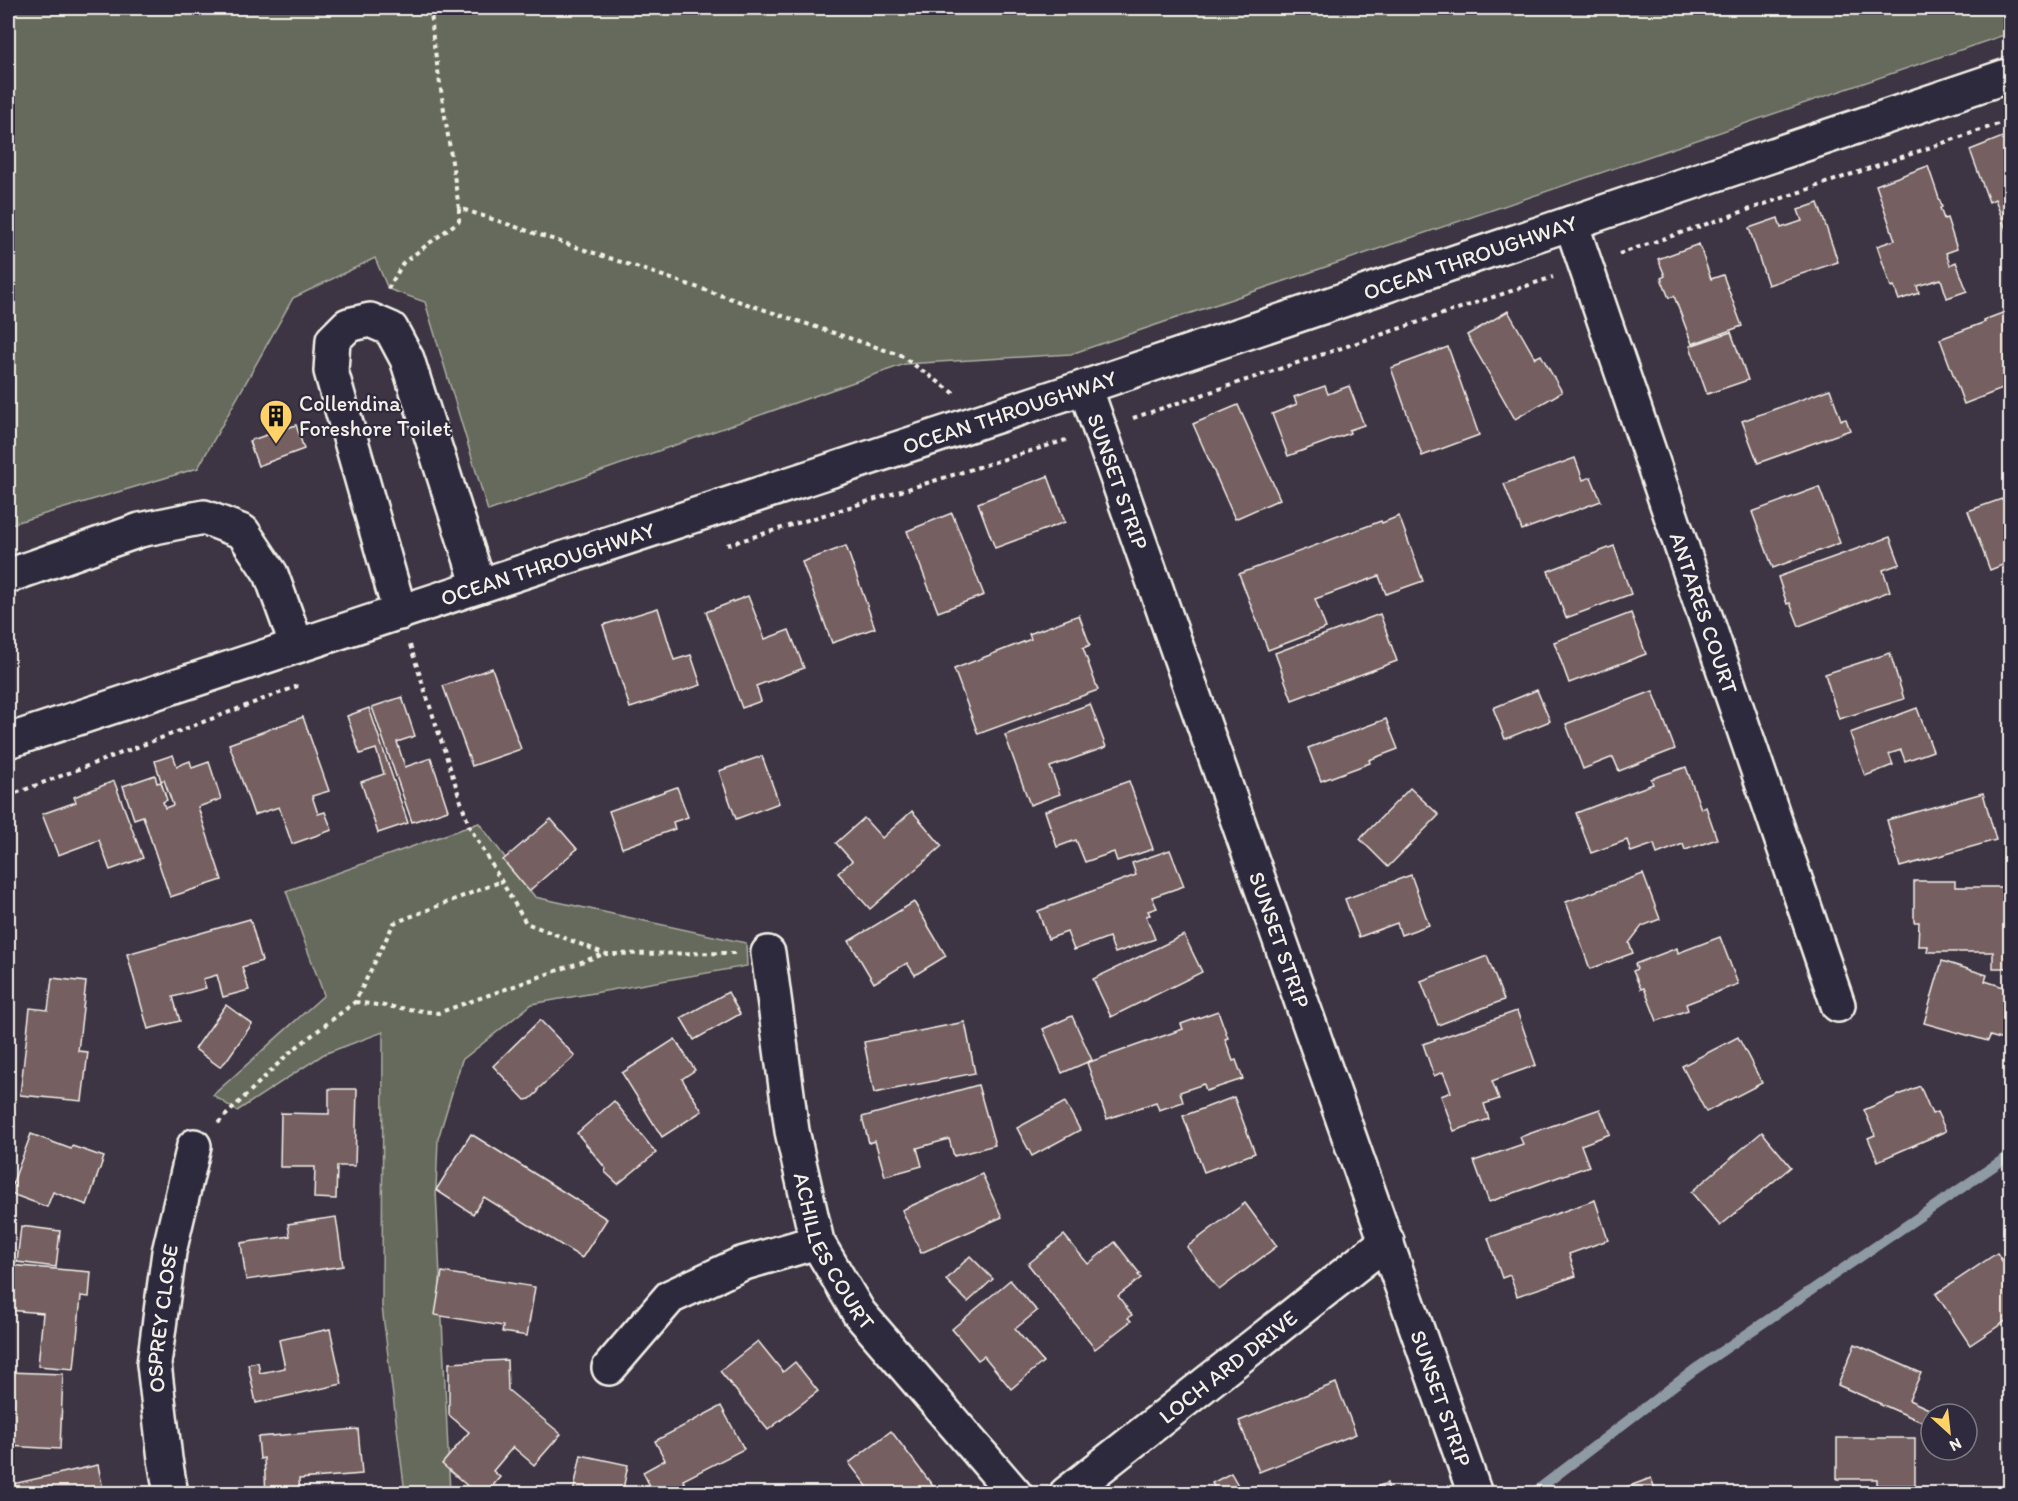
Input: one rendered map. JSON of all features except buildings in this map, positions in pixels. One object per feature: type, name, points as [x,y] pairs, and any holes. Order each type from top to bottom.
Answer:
[{"type":"street","name":"OCEAN THROUGHWAY","points":[[8,741],[1085,387],[2010,75]]},
{"type":"street","name":"ANTARES COURT","points":[[1571,223],[1838,1005]]},
{"type":"street","points":[[400,613],[331,371],[333,340],[348,325],[370,320],[391,329],[407,359],[479,586]]},
{"type":"street","name":"SUNSET STRIP","points":[[1085,387],[1475,1494]]},
{"type":"street","points":[[8,576],[140,530],[204,517],[243,532],[271,574],[297,646]]},
{"type":"street","name":"ACHILLES COURT","points":[[768,953],[792,1131],[817,1242],[859,1313],[1015,1494]]},
{"type":"street","name":"OSPREY CLOSE","points":[[171,1494],[154,1364],[169,1252],[194,1146]]},
{"type":"street","name":"LOCH ARD DRIVE","points":[[1066,1494],[1387,1240]]},
{"type":"street","points":[[609,1368],[670,1297],[741,1264],[817,1242]]},
{"type":"path","points":[[370,320],[403,263],[459,221],[459,208],[433,38],[431,8]]},
{"type":"path","points":[[727,545],[1100,429],[2010,120]]},
{"type":"path","points":[[459,208],[900,355],[989,418]]},
{"type":"path","points":[[400,613],[469,826],[526,923],[606,954]]},
{"type":"path","points":[[8,796],[309,682]]},
{"type":"path","points":[[194,1146],[289,1053],[355,1002],[393,923],[502,881]]},
{"type":"path","points":[[355,1002],[438,1013],[606,954],[768,953]]},
{"type":"green space","points":[[8,8],[2010,8],[2010,33],[1071,354],[905,364],[488,511],[425,302],[388,289],[375,258],[293,298],[198,468],[8,525]]},
{"type":"green space","points":[[479,823],[535,897],[746,943],[747,966],[532,1004],[462,1060],[438,1139],[436,1190],[450,1493],[405,1493],[382,1307],[383,1032],[324,1054],[237,1111],[213,1095],[324,995],[286,891]]},
{"type":"waterway","points":[[1532,1494],[1694,1370],[2010,1155]]},
{"type":"place","name":"Collendina Foreshore Toilet","points":[[276,445]]}]
